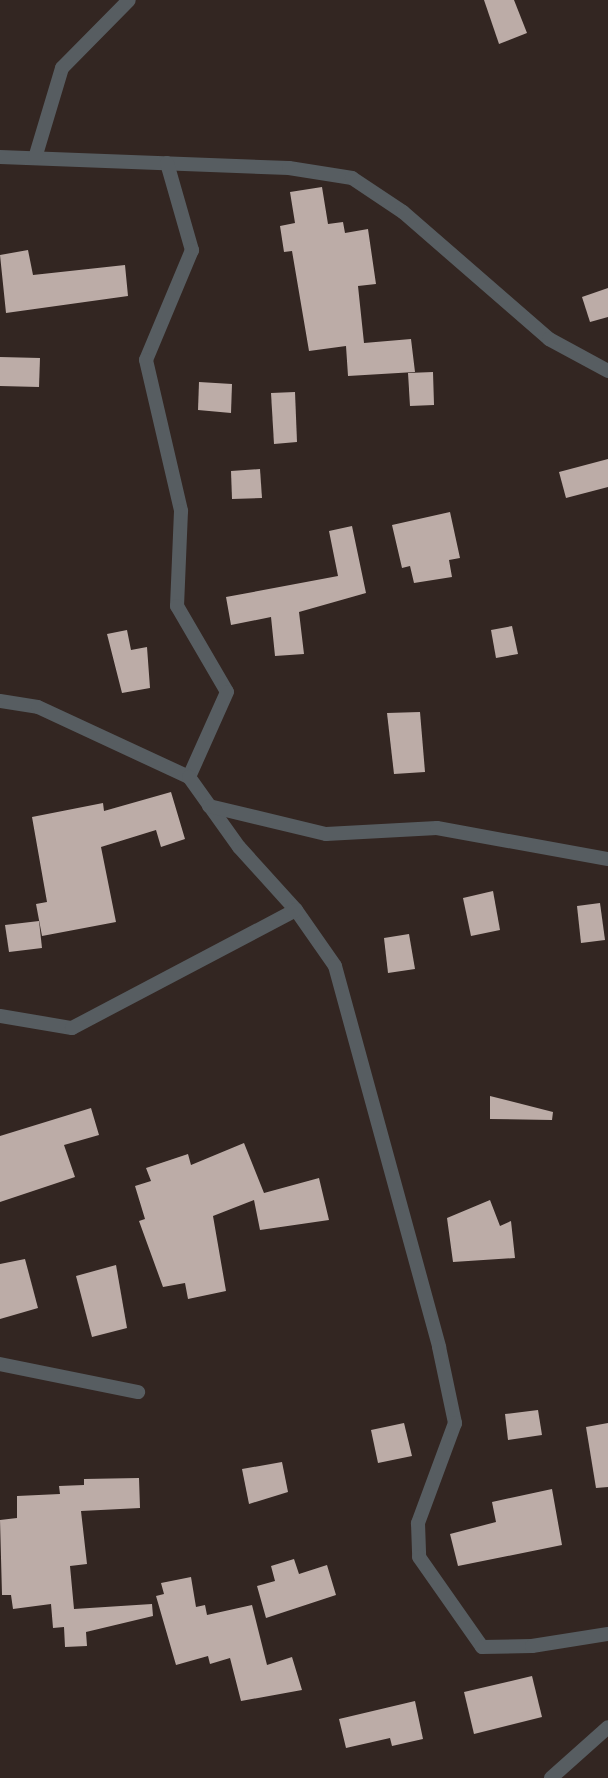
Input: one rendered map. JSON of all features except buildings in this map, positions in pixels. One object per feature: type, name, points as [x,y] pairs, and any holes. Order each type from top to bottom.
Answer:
[{"type":"street","points":[[35,158],[62,68],[129,0]]},
{"type":"street","points":[[0,157],[289,168],[352,178],[403,212],[549,339],[608,371]]},
{"type":"street","points":[[167,163],[192,250],[146,360],[181,511],[178,606],[227,692],[189,778]]},
{"type":"street","points":[[0,701],[38,707],[189,778],[239,848],[296,910],[335,966],[439,1347],[455,1423],[418,1523],[419,1557],[482,1647],[532,1646],[608,1634]]},
{"type":"street","points":[[209,806],[326,834],[437,828],[608,859]]},
{"type":"street","points":[[0,1016],[72,1028],[296,910]]},
{"type":"street","points":[[0,1364],[138,1392]]},
{"type":"street","points":[[551,1778],[608,1727]]}]
